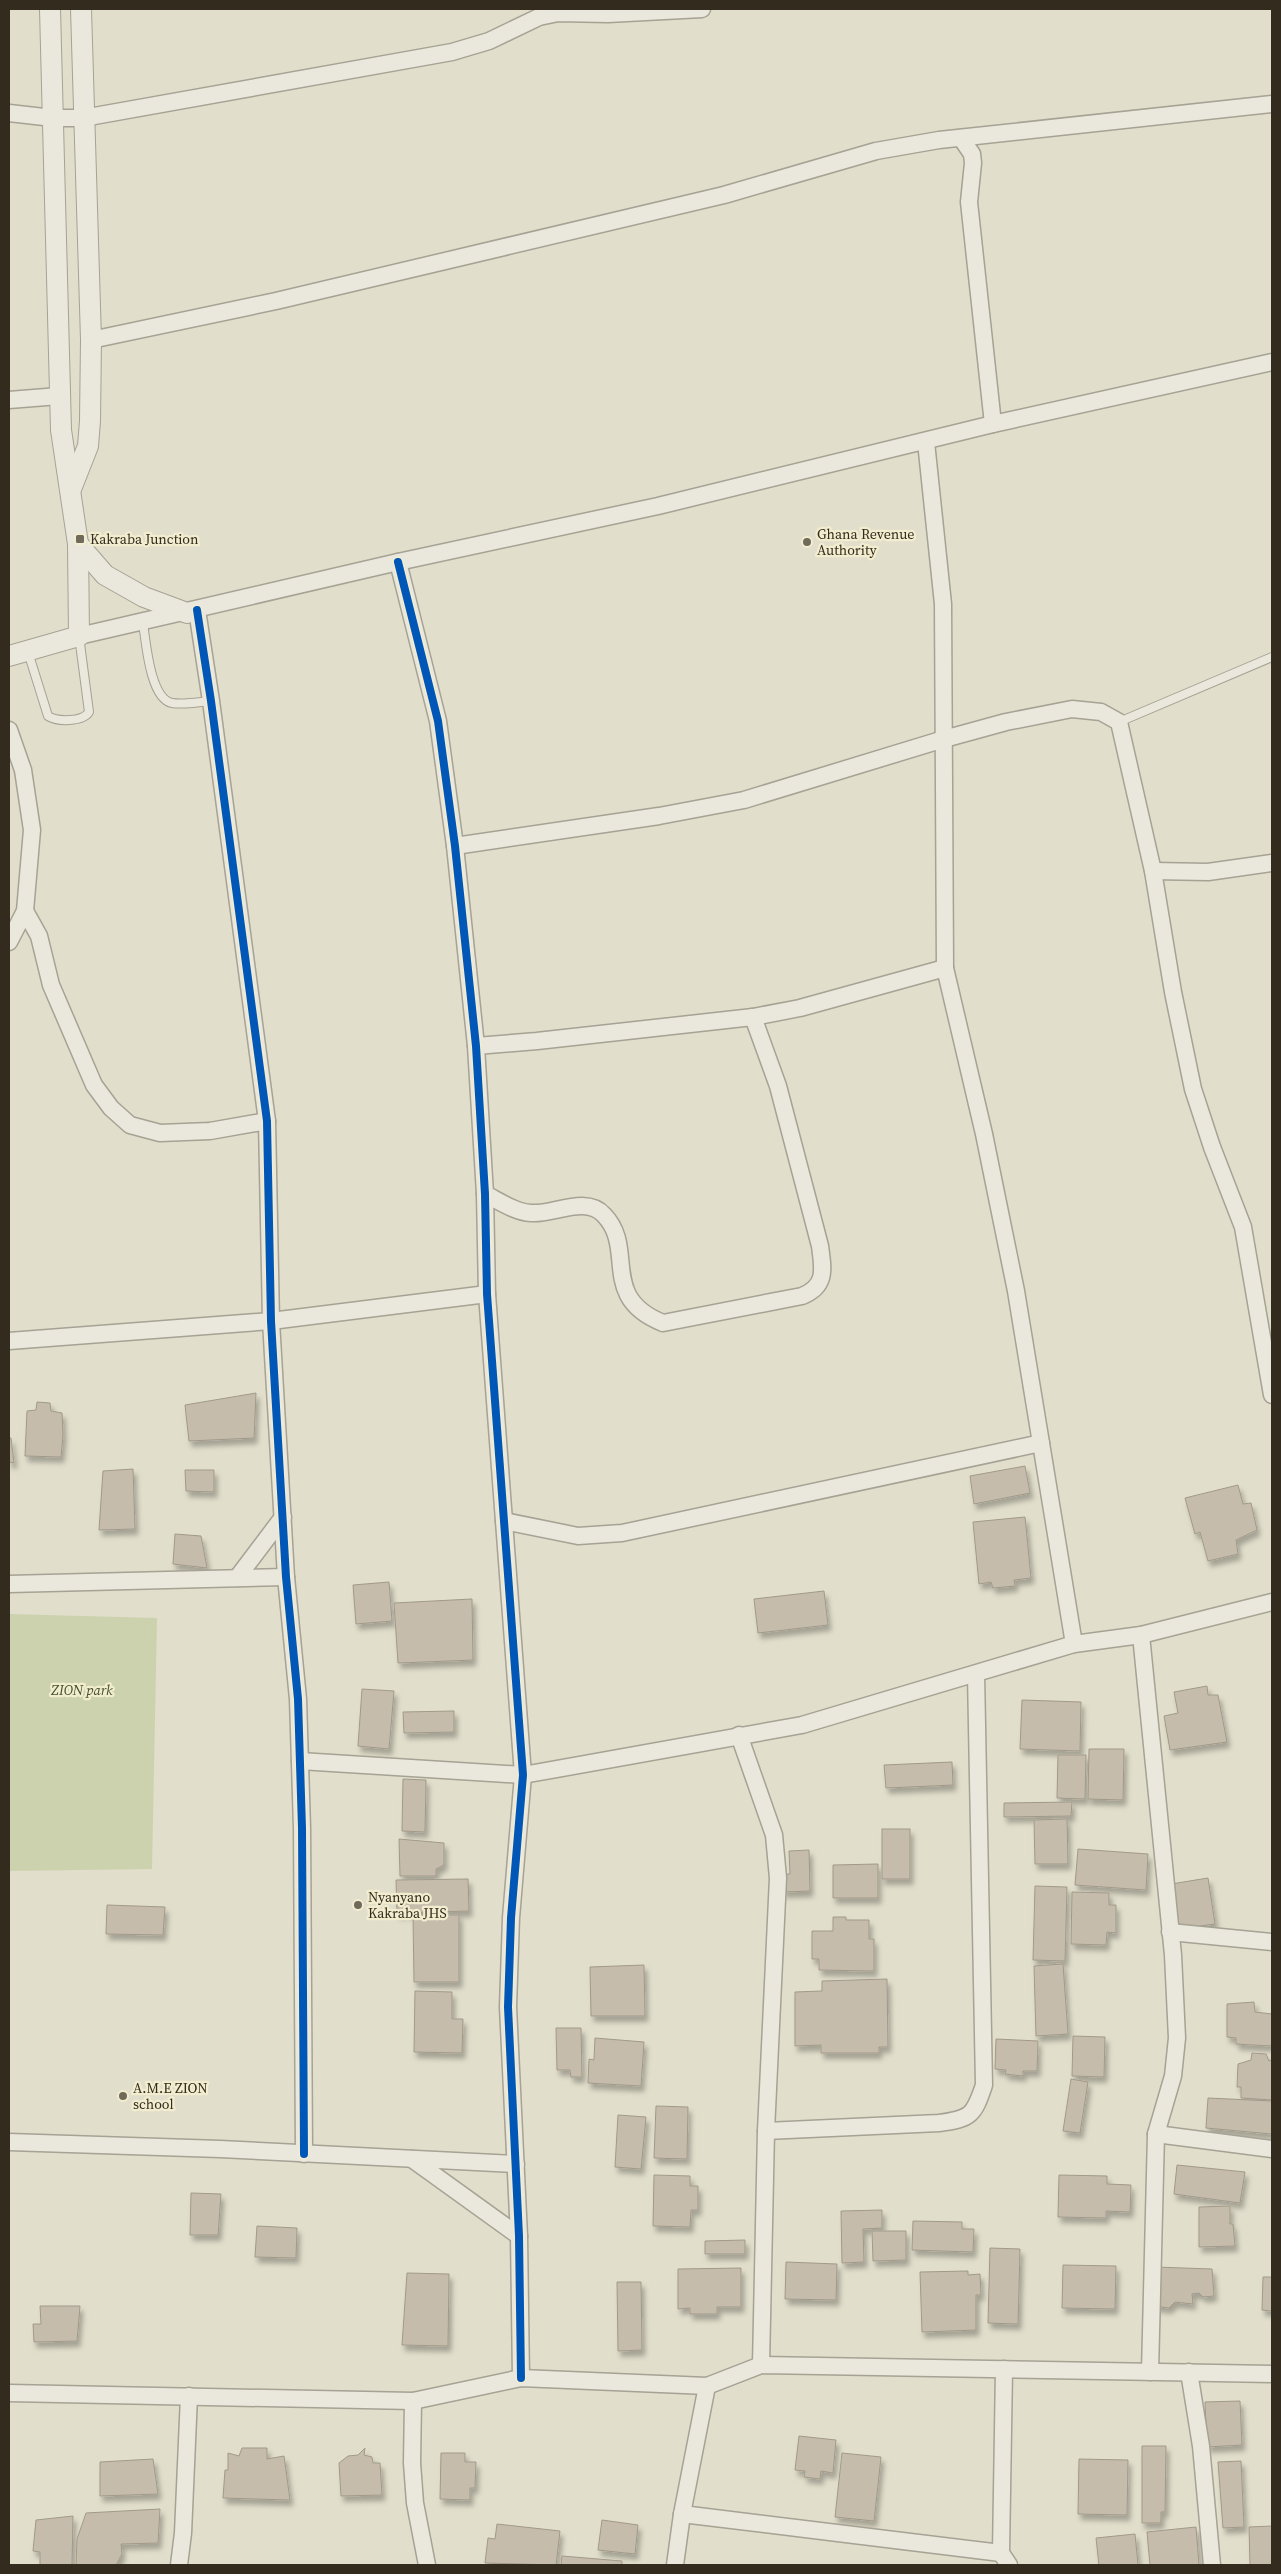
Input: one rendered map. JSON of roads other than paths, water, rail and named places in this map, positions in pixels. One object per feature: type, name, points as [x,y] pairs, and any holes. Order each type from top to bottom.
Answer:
[{"type":"street","points":[[50,9],[61,430],[78,544],[79,636]]},
{"type":"street","points":[[71,489],[88,446],[91,340],[81,9]]},
{"type":"street","points":[[9,113],[53,118],[83,118],[452,52],[489,40],[539,17],[558,12],[608,14],[702,9]]},
{"type":"street","points":[[91,340],[276,301],[724,196],[876,151],[961,138],[1272,104]]},
{"type":"street","points":[[961,138],[972,154],[973,163],[969,202],[993,424]]},
{"type":"street","points":[[18,653],[79,636],[143,623],[398,562],[658,506],[926,442],[993,424],[1272,362]]},
{"type":"street","points":[[9,400],[60,396]]},
{"type":"street","points":[[926,442],[943,604],[945,968],[984,1134],[1016,1291],[1074,1644]]},
{"type":"street","points":[[78,544],[105,575],[144,597],[192,611]]},
{"type":"street","points":[[398,562],[438,721],[476,1046],[485,1194],[487,1294],[523,1775],[511,1918],[508,2007],[519,2236],[521,2378]]},
{"type":"street","points":[[192,611],[212,702],[266,1121],[271,1321],[284,1517],[286,1577],[298,1698],[304,2154]]},
{"type":"street","points":[[454,846],[659,816],[744,800],[944,739],[1006,722],[1072,709],[1101,712],[1119,722],[1154,871],[1173,992],[1193,1089],[1212,1147],[1243,1227],[1272,1395]]},
{"type":"street","points":[[9,730],[23,770],[32,830],[25,911],[9,942]]},
{"type":"street","points":[[1154,871],[1208,872],[1272,862]]},
{"type":"street","points":[[25,911],[39,936],[51,985],[94,1085],[111,1108],[130,1125],[160,1132],[210,1131],[266,1121]]},
{"type":"street","points":[[476,1046],[753,1017],[800,1008],[945,968]]},
{"type":"street","points":[[485,1194],[529,1213],[544,1213],[581,1206],[595,1209],[605,1215],[615,1234],[621,1279],[630,1300],[642,1312],[663,1323],[802,1296],[815,1291],[820,1283],[823,1267],[820,1246],[778,1086],[753,1017]]},
{"type":"street","points":[[9,1341],[271,1321],[487,1294]]},
{"type":"street","points":[[504,1521],[578,1536],[622,1533],[1040,1443]]},
{"type":"street","points":[[238,1578],[284,1517]]},
{"type":"street","points":[[9,1584],[286,1577]]},
{"type":"street","points":[[300,1761],[523,1775],[802,1725],[1074,1644],[1141,1635],[1272,1602]]},
{"type":"street","points":[[1141,1635],[1170,1932],[1177,2038],[1173,2076],[1156,2134],[1150,2372]]},
{"type":"street","points":[[766,2131],[939,2123],[962,2120],[976,2110],[984,2085],[976,1674]]},
{"type":"street","points":[[739,1735],[774,1835],[778,1878],[766,2131],[761,2365]]},
{"type":"street","points":[[1170,1932],[1272,1942]]},
{"type":"street","points":[[1156,2134],[1272,2150]]},
{"type":"street","points":[[9,2142],[516,2164]]},
{"type":"street","points":[[412,2159],[519,2236]]},
{"type":"street","points":[[9,2393],[413,2401],[521,2378],[707,2386],[761,2365],[1272,2374]]},
{"type":"street","points":[[682,2514],[1008,2562],[1004,2370]]},
{"type":"street","points":[[1189,2372],[1201,2446],[1212,2565]]},
{"type":"street","points":[[675,2565],[682,2514],[707,2386]]},
{"type":"street","points":[[179,2565],[183,2533],[189,2396]]},
{"type":"street","points":[[413,2401],[412,2463],[415,2503],[426,2565]]},
{"type":"lane","points":[[143,623],[153,680],[159,695],[171,703],[212,702]]},
{"type":"lane","points":[[18,653],[48,716],[55,720],[84,718],[89,712],[79,636]]},
{"type":"lane","points":[[1119,722],[1272,657]]},
{"type":"place","name":"Kakraba Junction","points":[[80,539]]},
{"type":"place","name":"Ghana Revenue Authority","points":[[807,542]]},
{"type":"place","name":"Nyanyano Kakraba JHS","points":[[358,1905]]},
{"type":"place","name":"A.M.E ZION school","points":[[123,2096]]},
{"type":"park label","name":"ZION park","points":[[82,1690]]}]
